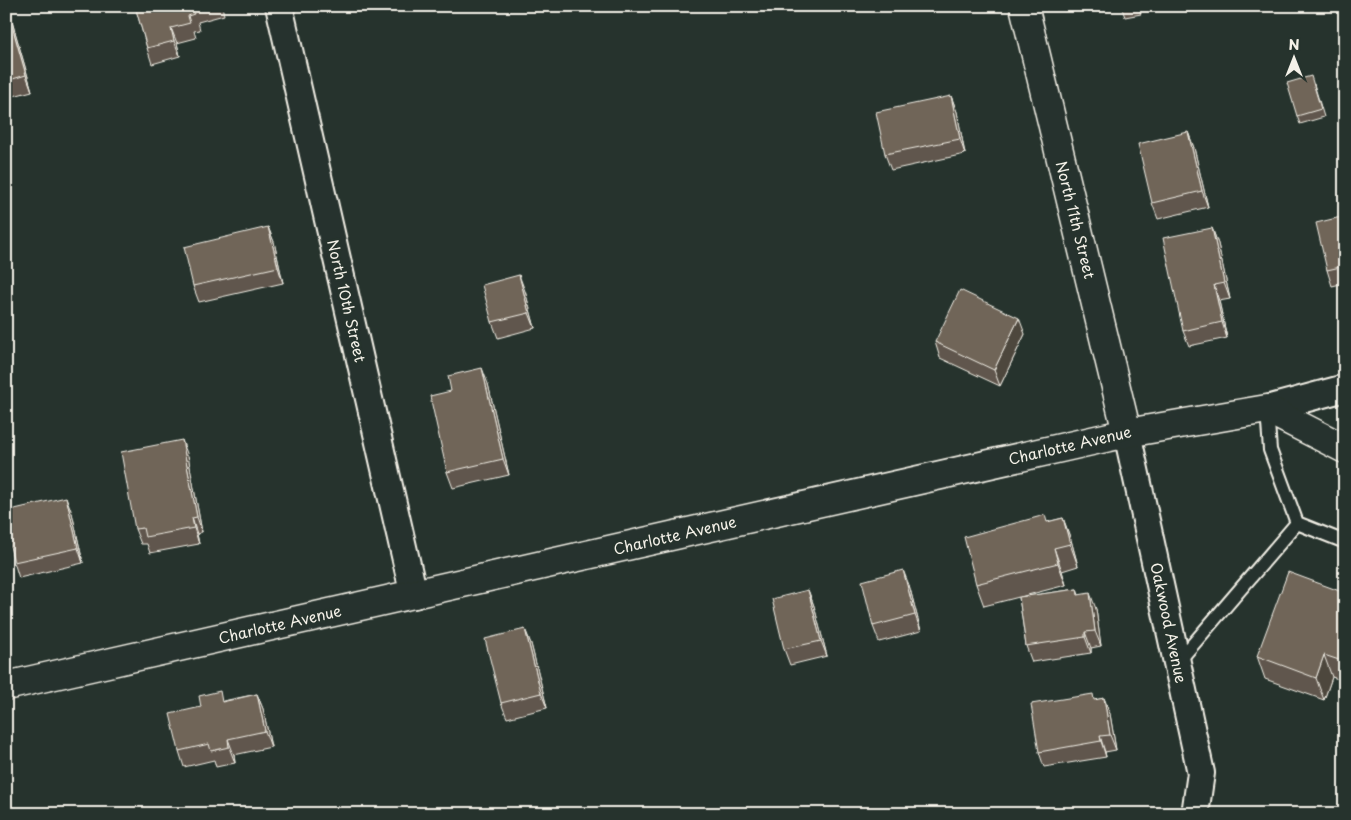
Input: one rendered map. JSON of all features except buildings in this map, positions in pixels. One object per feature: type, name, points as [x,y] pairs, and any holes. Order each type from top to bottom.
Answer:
[{"type":"street","name":"North 10th Street","points":[[279,6],[414,595]]},
{"type":"street","name":"North 11th Street","points":[[1024,6],[1127,433]]},
{"type":"street","name":"Charlotte Avenue","points":[[6,686],[1127,433],[1267,409],[1345,388]]},
{"type":"street","points":[[1267,409],[1345,448]]},
{"type":"street","name":"Oakwood Avenue","points":[[1127,433],[1201,773],[1195,814]]},
{"type":"lane","points":[[1267,409],[1270,450],[1297,523],[1345,542]]},
{"type":"lane","points":[[1177,663],[1297,523]]}]
